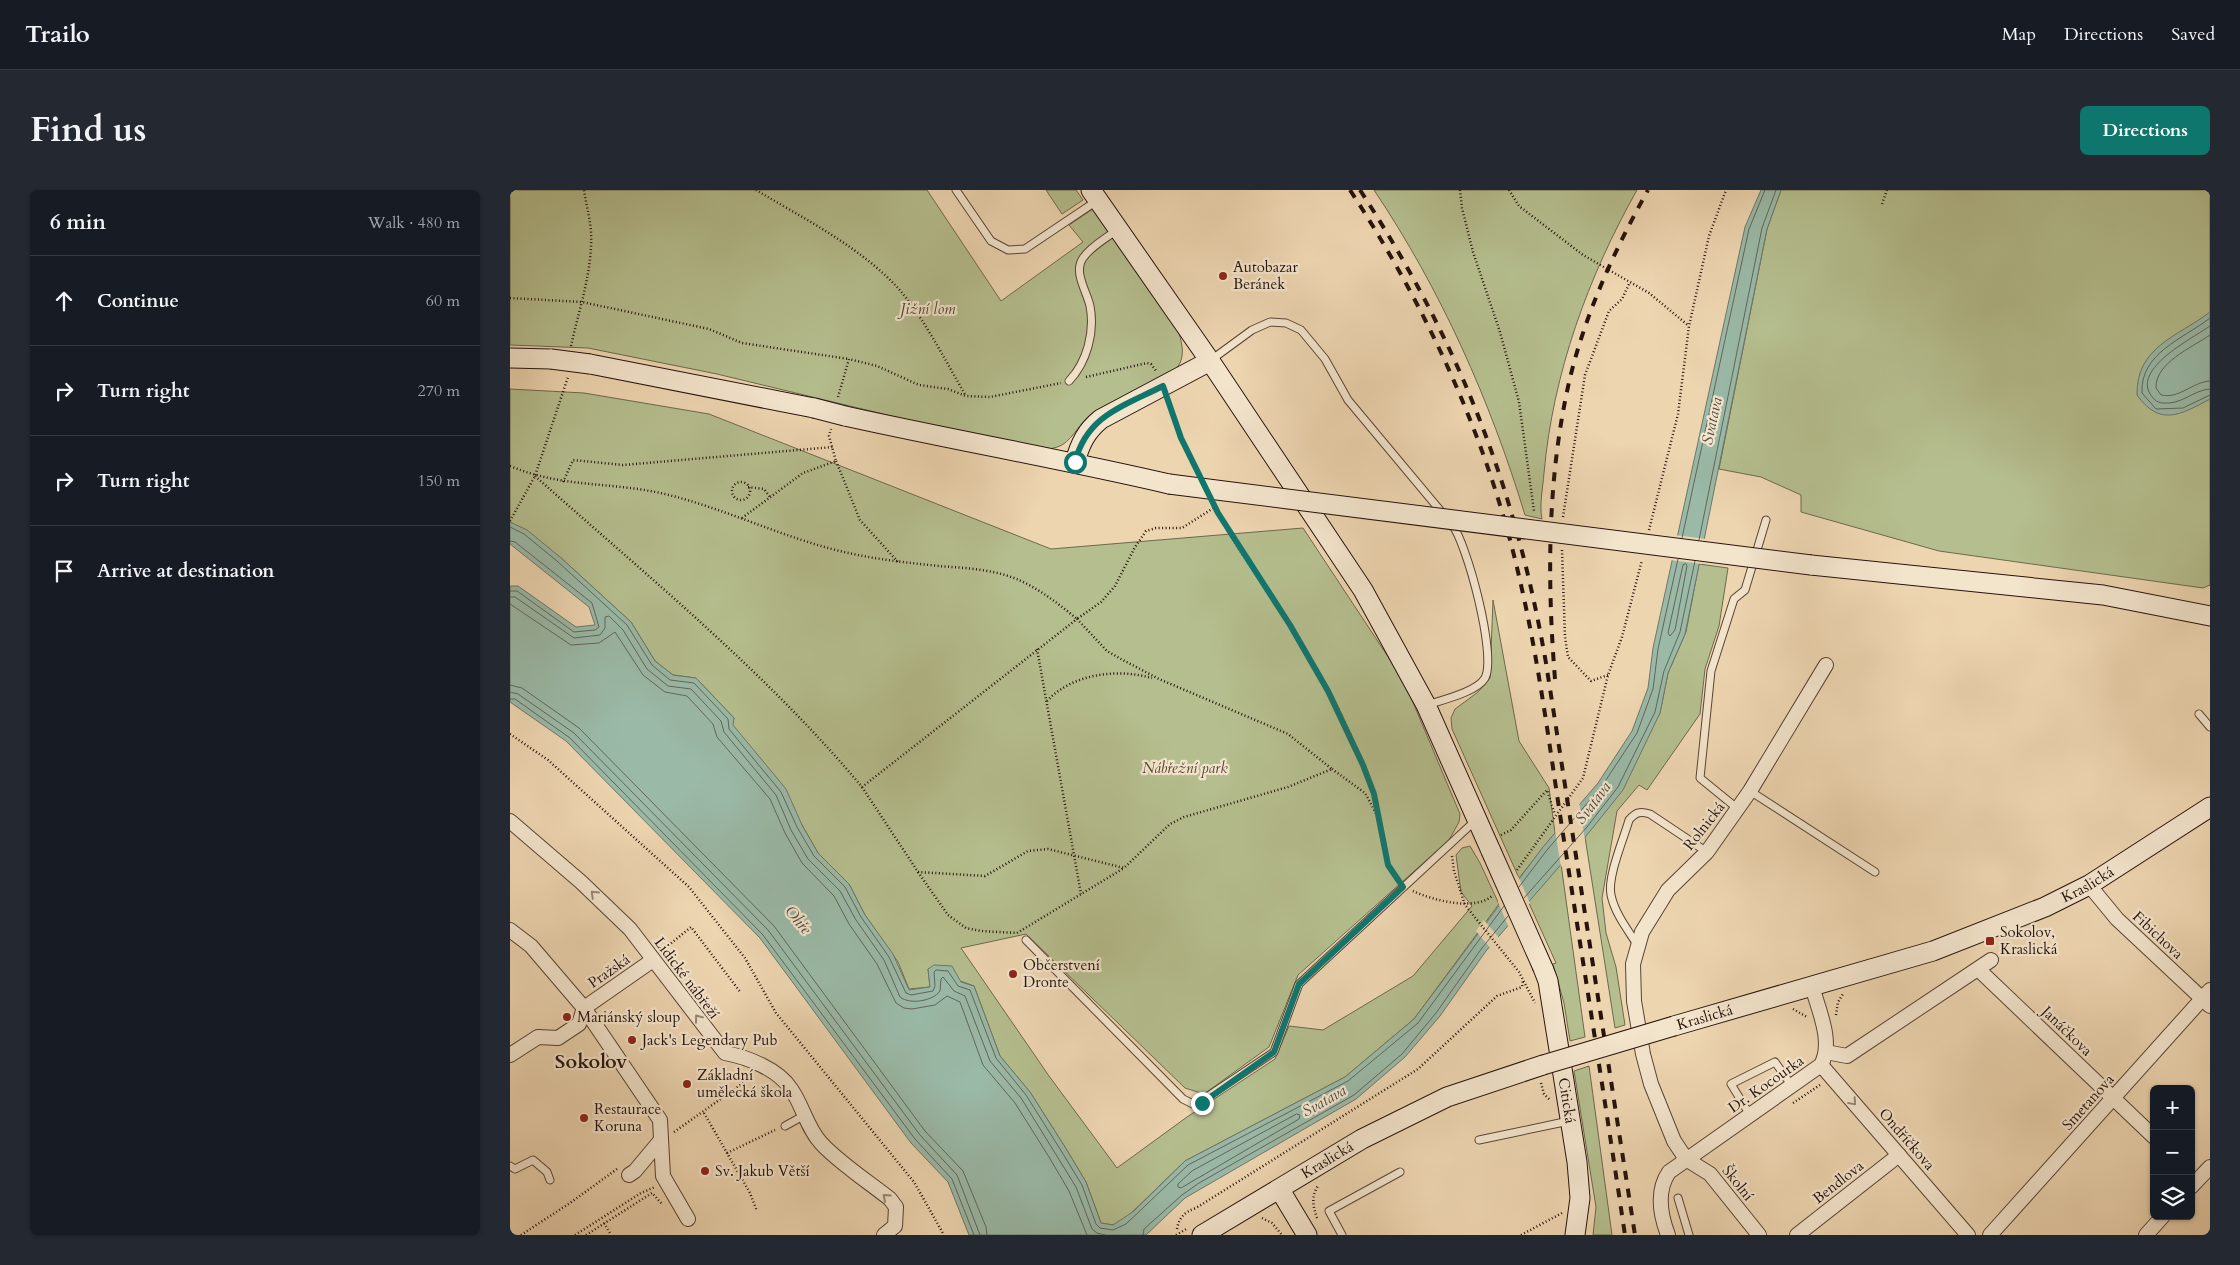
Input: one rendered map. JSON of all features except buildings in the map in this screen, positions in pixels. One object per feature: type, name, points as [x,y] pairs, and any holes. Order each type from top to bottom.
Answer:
[{"type":"street","name":"Citická","points":[[1095,195],[1210,361],[1363,590],[1426,705],[1548,981],[1572,1120],[1580,1198],[1575,1235]]},
{"type":"street","points":[[510,358],[590,364],[814,408],[841,408],[969,444],[1075,462],[1170,484],[1811,565],[2102,595],[2210,616]]},
{"type":"street","points":[[1075,462],[1082,442],[1093,425],[1210,361]]},
{"type":"street","name":"Rolnická","points":[[1686,1159],[1674,1141],[1651,1084],[1635,1013],[1633,964],[1638,946],[1642,932],[1668,890],[1707,852],[1750,792],[1826,665]]},
{"type":"street","name":"Kraslická","points":[[1197,1230],[1280,1190],[1362,1139],[1447,1097],[1543,1065],[1933,951],[2045,907],[2089,885],[2210,807]]},
{"type":"street","name":"Lidické nábřeží","points":[[511,826],[581,882],[657,956],[724,1054],[738,1056],[772,1071],[791,1089],[803,1116],[821,1143],[896,1207],[895,1226],[884,1235]]},
{"type":"street","name":"Fibichova","points":[[2089,885],[2117,919],[2208,998]]},
{"type":"street","points":[[510,930],[531,946],[584,1008],[660,1120],[663,1176],[688,1220]]},
{"type":"street","name":"Pražská","points":[[584,1008],[657,956]]},
{"type":"street","points":[[1812,986],[1824,1030],[1824,1058],[1847,1056],[1979,970],[1991,960]]},
{"type":"street","name":"Janáčkova","points":[[1979,970],[2150,1133]]},
{"type":"street","name":"Smetanova","points":[[1990,1235],[2113,1098],[2208,998]]},
{"type":"street","points":[[510,1055],[538,1037],[558,1038],[579,1024],[584,1008]]},
{"type":"street","name":"Ondříčkova","points":[[1824,1058],[1832,1077],[1968,1235]]},
{"type":"street","name":"Dr. Kocourka","points":[[1668,1235],[1662,1220],[1660,1198],[1663,1181],[1669,1172],[1792,1086],[1824,1058]]},
{"type":"street","points":[[632,1173],[660,1141]]},
{"type":"street","name":"Bendlova","points":[[1797,1235],[1899,1155]]},
{"type":"street","name":"Školní","points":[[1686,1159],[1710,1174],[1759,1235]]},
{"type":"street","points":[[2195,1178],[2210,1167]]},
{"type":"street","points":[[1280,1190],[1307,1235]]},
{"type":"street","points":[[2146,1235],[2159,1220]]},
{"type":"lane","points":[[956,190],[992,240],[1008,250],[1025,249],[1095,195]]},
{"type":"lane","points":[[1069,381],[1078,371],[1084,360],[1091,324],[1090,306],[1079,269],[1082,259],[1119,229]]},
{"type":"lane","points":[[1210,361],[1252,330],[1270,322],[1286,323],[1301,330],[1325,359],[1348,400],[1453,526],[1471,572],[1485,629],[1489,665],[1485,678],[1480,684],[1465,692],[1426,705]]},
{"type":"lane","points":[[1738,809],[1700,778],[1707,701],[1711,671],[1734,599],[1745,590],[1766,520]]},
{"type":"lane","points":[[2199,714],[2210,727]]},
{"type":"lane","points":[[1750,792],[1874,872]]},
{"type":"lane","points":[[1638,946],[1620,919],[1610,894],[1611,882],[1629,820],[1641,811],[1650,814],[1707,852]]},
{"type":"lane","points":[[1026,940],[1183,1099],[1195,1105],[1202,1103],[1274,1052],[1299,984],[1476,820]]},
{"type":"lane","points":[[1750,1115],[1731,1084],[1776,1062],[1792,1086]]},
{"type":"lane","points":[[785,1126],[803,1116]]},
{"type":"lane","points":[[1479,1140],[1572,1120]]},
{"type":"lane","points":[[510,1166],[515,1169],[533,1160],[547,1172],[550,1180]]},
{"type":"lane","points":[[1342,1235],[1328,1211],[1400,1172]]},
{"type":"lane","points":[[1678,1198],[1689,1235]]},
{"type":"path","points":[[570,348],[582,302],[591,232],[584,190]]},
{"type":"path","points":[[756,190],[846,246],[897,288],[926,330],[966,396]]},
{"type":"path","points":[[1460,190],[1473,252],[1500,332],[1519,402],[1534,510]]},
{"type":"path","points":[[1509,190],[1519,206],[1583,255],[1649,293],[1689,326]]},
{"type":"path","points":[[1649,530],[1678,414],[1689,326],[1709,236],[1726,190]]},
{"type":"path","points":[[1882,204],[1887,190]]},
{"type":"path","points":[[1563,525],[1586,375],[1609,312],[1622,299],[1630,282]]},
{"type":"path","points":[[510,298],[582,302],[709,329],[742,343],[849,359],[877,366],[919,385],[948,389],[966,396],[990,397],[1147,364],[1155,368],[1181,438],[1198,472]]},
{"type":"path","points":[[841,408],[849,359]]},
{"type":"path","points":[[510,521],[535,476],[568,377]]},
{"type":"path","points":[[829,436],[836,461],[860,520],[898,562]]},
{"type":"path","points":[[563,482],[573,460],[623,465],[833,447]]},
{"type":"path","points":[[742,518],[803,473],[836,461]]},
{"type":"path","points":[[510,466],[535,476],[563,482],[633,488],[667,494],[700,503],[804,542],[898,562],[982,570],[1014,578],[1056,602],[1077,619],[1107,651],[1159,680]]},
{"type":"path","points":[[535,476],[734,654],[836,755],[862,787],[948,915],[966,928],[981,931],[1017,933],[1124,868],[1165,828],[1184,817],[1288,787],[1332,769]]},
{"type":"path","points":[[748,487],[749,492],[745,499],[737,499],[733,495],[732,490],[738,483],[744,483],[748,487],[764,489],[770,497]]},
{"type":"path","points":[[1211,498],[1243,554],[1290,625],[1328,691],[1363,765],[1379,820],[1388,865],[1403,887],[1418,894],[1465,905]]},
{"type":"path","points":[[862,787],[1037,649],[1101,602],[1115,586],[1135,547],[1146,531],[1156,528],[1182,528],[1215,507]]},
{"type":"path","points":[[1562,542],[1561,567],[1568,657],[1591,681],[1608,675]]},
{"type":"path","points":[[1489,846],[1511,830],[1547,790],[1555,815],[1583,778],[1608,675],[1622,637],[1642,560]]},
{"type":"path","points":[[1037,649],[1081,894]]},
{"type":"path","points":[[1047,701],[1062,687],[1101,675],[1140,674],[1159,680],[1288,734],[1365,793],[1379,820]]},
{"type":"path","points":[[510,734],[548,760],[689,887],[745,958],[776,1013],[914,1182],[944,1235]]},
{"type":"path","points":[[1450,845],[1454,872],[1465,905],[1518,972],[1539,1010]]},
{"type":"path","points":[[918,872],[985,876],[1028,851],[1048,849],[1124,868]]},
{"type":"path","points":[[657,956],[691,927],[741,993]]},
{"type":"path","points":[[1177,1229],[1178,1222],[1185,1212],[1196,1208],[1418,1068],[1497,996],[1522,987],[1523,981]]},
{"type":"path","points":[[702,1005],[708,1000]]},
{"type":"path","points":[[660,1141],[746,1081],[754,1063]]},
{"type":"path","points":[[1790,1105],[1832,1077]]},
{"type":"path","points":[[1532,1085],[1541,1082],[1544,1094],[1554,1104]]},
{"type":"path","points":[[704,1112],[750,1193],[757,1211]]},
{"type":"path","points":[[727,1153],[785,1126]]},
{"type":"path","points":[[521,1235],[570,1204],[623,1164],[632,1173]]},
{"type":"path","points":[[1317,1219],[1313,1206],[1314,1195],[1320,1184]]},
{"type":"path","points":[[575,1235],[654,1186],[664,1201]]},
{"type":"path","points":[[586,1235],[652,1193],[666,1210]]},
{"type":"path","points":[[1522,1235],[1566,1210]]},
{"type":"path","points":[[1256,1218],[1266,1218],[1282,1235]]},
{"type":"path","points":[[604,1223],[611,1235]]},
{"type":"path","points":[[1176,1235],[1197,1230]]},
{"type":"green space","name":"Jižní lom","points":[[510,190],[927,190],[1001,301],[1083,242],[1069,225],[1093,209],[1178,329],[1182,346],[1180,363],[1175,369],[1155,383],[1091,414],[1067,442],[1057,447],[1041,449],[1020,447],[717,374],[588,348],[510,345]]},
{"type":"green space","points":[[1046,190],[1076,190],[1083,200],[1062,214]]},
{"type":"green space","points":[[1374,190],[1637,190],[1619,223],[1588,291],[1564,362],[1549,436],[1542,496],[1542,519],[1525,515],[1480,388],[1442,306],[1421,267]]},
{"type":"green space","points":[[1781,190],[2210,190],[2210,585],[2203,588],[1939,551],[1801,512],[1801,495],[1761,477],[1719,469],[1767,229]]},
{"type":"green space","name":"Nábřežní park","points":[[510,389],[584,393],[709,414],[1051,549],[1303,528],[1404,681],[1460,814],[1459,822],[1449,840],[1298,975],[1269,1047],[1204,1094],[1185,1088],[1026,934],[961,948],[1049,1076],[1117,1168],[1187,1117],[1275,1059],[1289,1026],[1323,1030],[1413,976],[1472,906],[1461,892],[1456,855],[1462,848],[1470,846],[1499,904],[1414,1019],[1345,1077],[1185,1161],[1124,1220],[1113,1225],[1101,1223],[1086,1182],[1065,1147],[1030,1092],[1000,1056],[974,986],[928,969],[930,987],[909,989],[898,962],[865,915],[849,884],[818,853],[802,825],[732,725],[734,718],[696,678],[673,675],[655,661],[631,622],[560,557],[510,523]]},
{"type":"green space","points":[[1699,564],[1728,568],[1719,626],[1705,669],[1700,714],[1647,790],[1639,785],[1617,811],[1602,898],[1606,933],[1616,967],[1625,1025],[1615,1028],[1585,837],[1660,713],[1668,673],[1686,632]]},
{"type":"green space","points":[[1493,600],[1519,741],[1549,788],[1555,833],[1519,878],[1452,729],[1451,718],[1455,709],[1478,692],[1490,678]]},
{"type":"green space","points":[[1561,864],[1585,1037],[1570,1041],[1564,1003],[1553,964],[1556,963],[1528,901]]},
{"type":"green space","points":[[1589,1066],[1612,1235],[1593,1235],[1596,1207],[1574,1071]]},
{"type":"water","points":[[1761,190],[1781,190],[1767,229],[1685,634],[1668,673],[1660,713],[1623,790],[1591,830],[1486,951],[1440,1016],[1405,1057],[1356,1099],[1185,1198],[1146,1235],[969,1235],[948,1182],[911,1143],[760,938],[566,741],[510,702],[510,586],[518,586],[576,627],[595,625],[589,607],[510,544],[510,522],[527,530],[560,557],[631,622],[655,661],[673,675],[696,678],[734,718],[733,725],[786,789],[802,825],[818,853],[849,884],[865,915],[893,954],[909,990],[930,987],[928,969],[934,965],[952,966],[961,982],[974,986],[1000,1056],[1030,1092],[1065,1147],[1086,1182],[1101,1223],[1113,1225],[1134,1211],[1185,1161],[1345,1077],[1414,1019],[1543,847],[1598,783],[1632,731],[1648,688],[1653,648],[1745,227]]},
{"type":"water","points":[[2210,312],[2210,399],[2189,410],[2171,415],[2162,415],[2154,411],[2137,395],[2138,379],[2143,365],[2161,345]]},
{"type":"pier","points":[[1675,535],[1707,539],[1702,564],[1670,560]]},
{"type":"pier","points":[[1579,801],[1585,840],[1561,867],[1555,830]]},
{"type":"pier","points":[[1518,876],[1530,903],[1509,928],[1498,902]]},
{"type":"pier","points":[[1484,920],[1500,939],[1491,949],[1476,931]]},
{"type":"railway","points":[[1350,190],[1406,283],[1454,380],[1474,430],[1508,533],[1528,616],[1539,678],[1625,1235]]},
{"type":"railway","points":[[1360,190],[1426,303],[1454,360],[1479,417],[1500,475],[1518,535],[1546,663],[1635,1235]]},
{"type":"railway","points":[[1555,679],[1552,642],[1551,528],[1553,490],[1562,415],[1577,353],[1593,305],[1613,258],[1648,190]]},
{"type":"place","name":"Autobazar Beránek","points":[[1223,276]]},
{"type":"place","name":"Sokolov, Kraslická","points":[[1990,941]]},
{"type":"place","name":"Občerstvení Dronte","points":[[1013,974]]},
{"type":"place","name":"Mariánský sloup","points":[[567,1017]]},
{"type":"place","name":"Jack's Legendary Pub","points":[[632,1040]]},
{"type":"place","name":"Základní umělecká škola","points":[[687,1084]]},
{"type":"place","name":"Restaurace Koruna","points":[[584,1118]]},
{"type":"place","name":"Sv. Jakub Větší","points":[[705,1171]]},
{"type":"district","name":"Sokolov","points":[[591,1061]]},
{"type":"route","points":[[1075,462],[1082,442],[1093,425],[1163,386],[1181,438],[1218,513],[1290,625],[1328,691],[1363,765],[1374,794],[1388,865],[1403,887],[1299,984],[1274,1052],[1202,1103]]},
{"type":"water label","name":"Svatava","points":[[1712,421]]},
{"type":"water label","name":"Svatava","points":[[1593,803]]},
{"type":"water label","name":"Ohře","points":[[798,920]]},
{"type":"water label","name":"Svatava","points":[[1324,1101]]}]
